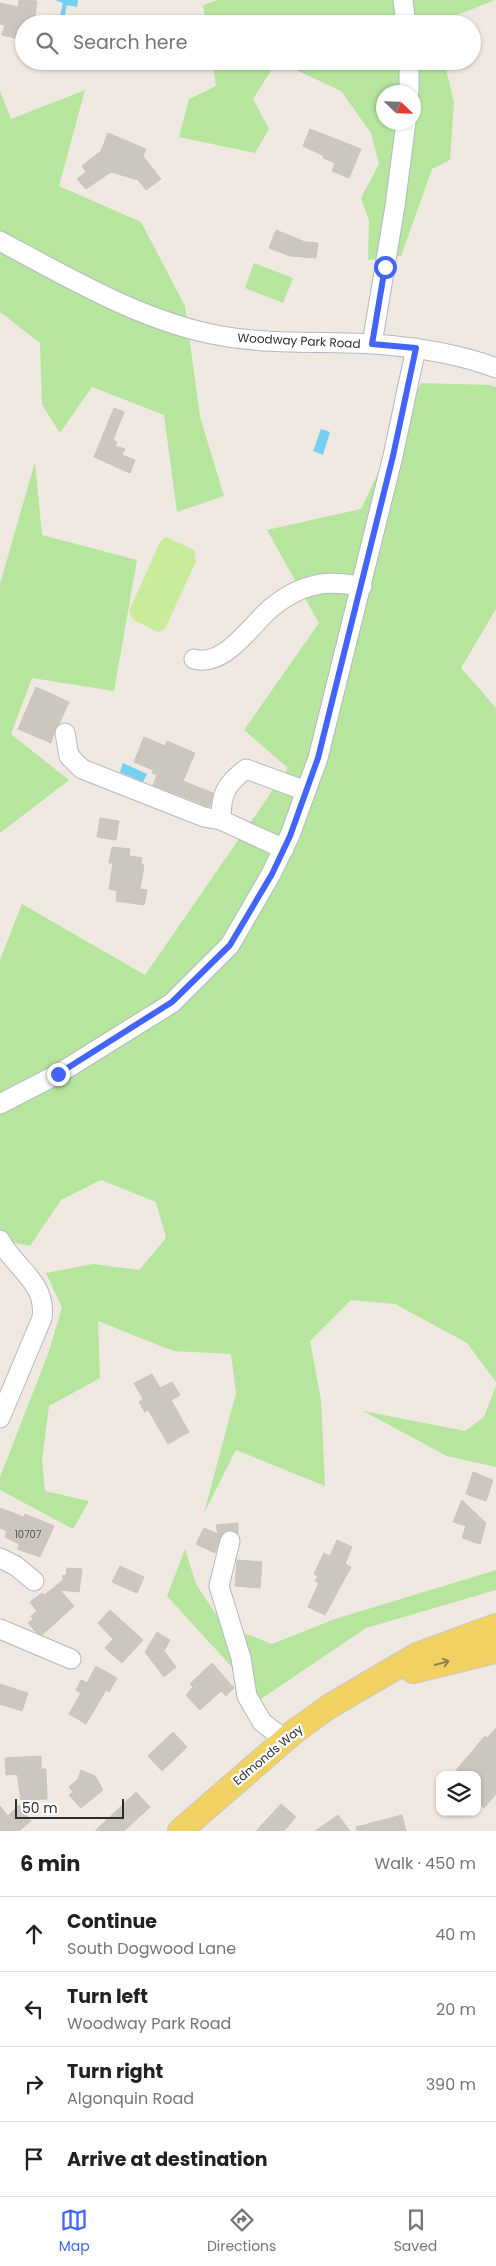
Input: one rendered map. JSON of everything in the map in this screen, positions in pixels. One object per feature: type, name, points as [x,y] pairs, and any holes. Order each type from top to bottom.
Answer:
[{"type":"main road","name":"Edmonds Way","points":[[182,1830],[285,1740],[330,1706],[361,1686],[417,1655],[496,1626]]},
{"type":"main road","name":"Edmonds Way","points":[[361,1686],[496,1651]]},
{"type":"street","points":[[403,0],[405,15]]},
{"type":"street","points":[[409,70],[409,85]]},
{"type":"street","points":[[372,344],[405,130]]},
{"type":"street","name":"Woodway Park Road","points":[[0,241],[124,304],[164,321],[202,332],[261,341],[372,344],[416,348],[450,354],[496,368]]},
{"type":"street","points":[[0,1104],[58,1074],[172,1002],[230,945],[272,874],[284,849],[318,758],[362,586],[416,348]]},
{"type":"street","points":[[194,659],[211,660],[225,652],[237,643],[272,607],[287,596],[310,586],[329,583],[362,586]]},
{"type":"street","points":[[65,734],[69,756],[82,769],[204,816],[221,820],[284,849]]},
{"type":"street","points":[[221,820],[221,800],[224,793],[230,781],[246,769],[306,791]]},
{"type":"street","points":[[0,1240],[41,1292],[44,1306],[42,1318],[0,1418]]},
{"type":"street","points":[[0,1260],[24,1270]]},
{"type":"street","points":[[230,1541],[219,1586],[241,1658],[247,1696],[262,1722],[285,1740]]},
{"type":"street","points":[[0,1558],[16,1566],[34,1581]]},
{"type":"street","points":[[0,1629],[71,1659]]},
{"type":"green space","points":[[217,0],[495,0],[458,15],[205,15],[203,5]]},
{"type":"green space","points":[[213,70],[271,70],[253,99],[269,129],[255,153],[179,137],[189,99],[216,86]]},
{"type":"green space","points":[[296,70],[446,70],[454,102],[450,160],[432,169],[401,256],[368,260],[369,221],[361,198],[379,164],[371,133],[341,91]]},
{"type":"green space","points":[[85,90],[59,186],[141,222],[185,306],[200,417],[224,496],[177,512],[164,415],[92,387],[60,433],[42,405],[40,343],[0,312],[0,91],[11,119]]},
{"type":"green space","points":[[254,263],[293,278],[283,303],[245,288]]},
{"type":"green space","points":[[421,383],[491,385],[496,387],[496,609],[461,668],[496,708],[496,1382],[467,1343],[395,1304],[351,1300],[310,1341],[321,1400],[325,1486],[236,1450],[204,1513],[236,1393],[231,1354],[173,1351],[98,1321],[100,1378],[49,1406],[42,1460],[45,1491],[89,1501],[73,1529],[0,1490],[0,1477],[48,1354],[62,1308],[46,1273],[93,1264],[139,1270],[166,1238],[156,1202],[101,1180],[61,1200],[30,1246],[0,1240],[0,960],[22,904],[145,975],[288,768],[244,730],[319,623],[267,530],[361,509]]},
{"type":"green space","points":[[35,462],[42,535],[137,560],[114,691],[32,678],[11,734],[69,780],[0,833],[0,584]]},
{"type":"green space","points":[[166,537],[194,550],[196,561],[165,629],[158,632],[133,620],[129,611],[160,542]]},
{"type":"green space","points":[[496,1386],[496,1467],[447,1456],[363,1411],[465,1431],[484,1417]]},
{"type":"green space","points":[[185,1549],[196,1584],[223,1625],[272,1644],[335,1619],[496,1570],[496,1590],[366,1628],[261,1699],[167,1596]]},
{"type":"water","points":[[55,0],[78,0],[77,7],[67,5],[65,15],[60,15],[63,3]]},
{"type":"water","points":[[321,429],[330,432],[323,455],[313,451]]},
{"type":"water","points":[[123,763],[147,774],[143,782],[120,772]]},
{"type":"building","points":[[19,0],[37,1],[35,15],[15,15],[15,38],[2,35],[5,25],[0,24],[0,3],[18,7]]},
{"type":"building","points":[[310,129],[361,149],[349,178],[332,171],[335,163],[303,146]]},
{"type":"building","points":[[108,133],[146,149],[143,156],[161,179],[146,190],[138,180],[111,172],[86,189],[77,179],[86,172],[82,166],[101,151]]},
{"type":"building","points":[[276,230],[305,242],[318,243],[316,258],[290,256],[269,248]]},
{"type":"building","points":[[114,408],[124,412],[113,440],[117,442],[115,446],[125,449],[122,455],[135,460],[130,473],[94,457]]},
{"type":"building","points":[[36,687],[69,702],[55,729],[51,743],[18,729]]},
{"type":"building","points":[[144,737],[165,746],[167,741],[195,753],[183,781],[213,793],[210,807],[153,785],[157,775],[152,773],[153,770],[134,762]]},
{"type":"building","points":[[100,818],[119,821],[116,840],[97,837]]},
{"type":"building","points":[[112,847],[130,849],[129,856],[142,858],[141,864],[144,865],[140,889],[147,890],[144,905],[116,901],[117,891],[109,889],[113,863],[109,863]]},
{"type":"building","points":[[152,1374],[160,1388],[172,1382],[180,1395],[171,1400],[189,1432],[168,1444],[148,1410],[145,1412],[139,1402],[143,1399],[134,1383]]},
{"type":"building","points":[[473,1472],[493,1480],[486,1501],[466,1494]]},
{"type":"building","points":[[462,1500],[486,1523],[480,1544],[462,1538],[466,1526],[453,1522]]},
{"type":"building","points":[[0,1508],[24,1517],[25,1514],[54,1526],[40,1557],[17,1549],[19,1544],[5,1537],[7,1531],[0,1528]]},
{"type":"building","points":[[238,1523],[238,1534],[232,1530],[222,1534],[215,1553],[196,1544],[204,1528],[218,1534],[216,1525]]},
{"type":"building","points":[[337,1540],[352,1547],[345,1564],[351,1567],[325,1615],[308,1607],[319,1583],[315,1581],[318,1576],[314,1574],[324,1553],[330,1556]]},
{"type":"building","points":[[237,1560],[262,1562],[260,1588],[235,1586]]},
{"type":"building","points":[[120,1566],[144,1577],[137,1593],[112,1582]]},
{"type":"building","points":[[67,1568],[82,1569],[79,1592],[60,1590],[74,1606],[42,1635],[36,1632],[28,1623],[33,1619],[31,1616],[37,1611],[30,1602],[42,1593],[44,1595],[63,1580],[63,1575],[66,1576]]},
{"type":"building","points":[[110,1610],[143,1640],[122,1663],[105,1648],[113,1639],[98,1623]]},
{"type":"building","points":[[157,1632],[170,1640],[164,1651],[176,1667],[164,1677],[145,1652]]},
{"type":"building","points":[[212,1663],[234,1688],[226,1696],[221,1691],[200,1710],[186,1695],[193,1687],[190,1684]]},
{"type":"building","points":[[96,1666],[117,1678],[109,1692],[106,1690],[86,1724],[69,1714],[81,1693],[76,1690],[81,1680],[87,1683]]},
{"type":"building","points":[[0,1684],[28,1693],[22,1711],[0,1704]]},
{"type":"building","points":[[496,1728],[496,1794],[484,1808],[481,1805],[481,1771],[455,1771],[485,1736],[487,1738]]},
{"type":"building","points":[[173,1732],[187,1747],[162,1771],[148,1756]]},
{"type":"building","points":[[41,1756],[41,1769],[46,1769],[47,1799],[21,1800],[17,1774],[6,1775],[5,1758]]},
{"type":"building","points":[[81,1770],[95,1776],[103,1790],[81,1808],[69,1795],[73,1792],[69,1787],[78,1779]]},
{"type":"building","points":[[136,1792],[150,1807],[124,1831],[95,1831]]},
{"type":"building","points":[[281,1804],[296,1817],[284,1831],[256,1831]]},
{"type":"building","points":[[19,1805],[31,1821],[19,1831],[0,1831],[0,1806],[8,1816]]},
{"type":"building","points":[[338,1815],[350,1831],[315,1831]]},
{"type":"building","points":[[402,1815],[406,1831],[357,1831],[356,1827]]},
{"type":"route","points":[[58,1074],[172,1002],[230,945],[272,874],[290,836],[318,758],[393,456],[416,348],[372,344],[385,267]]}]
